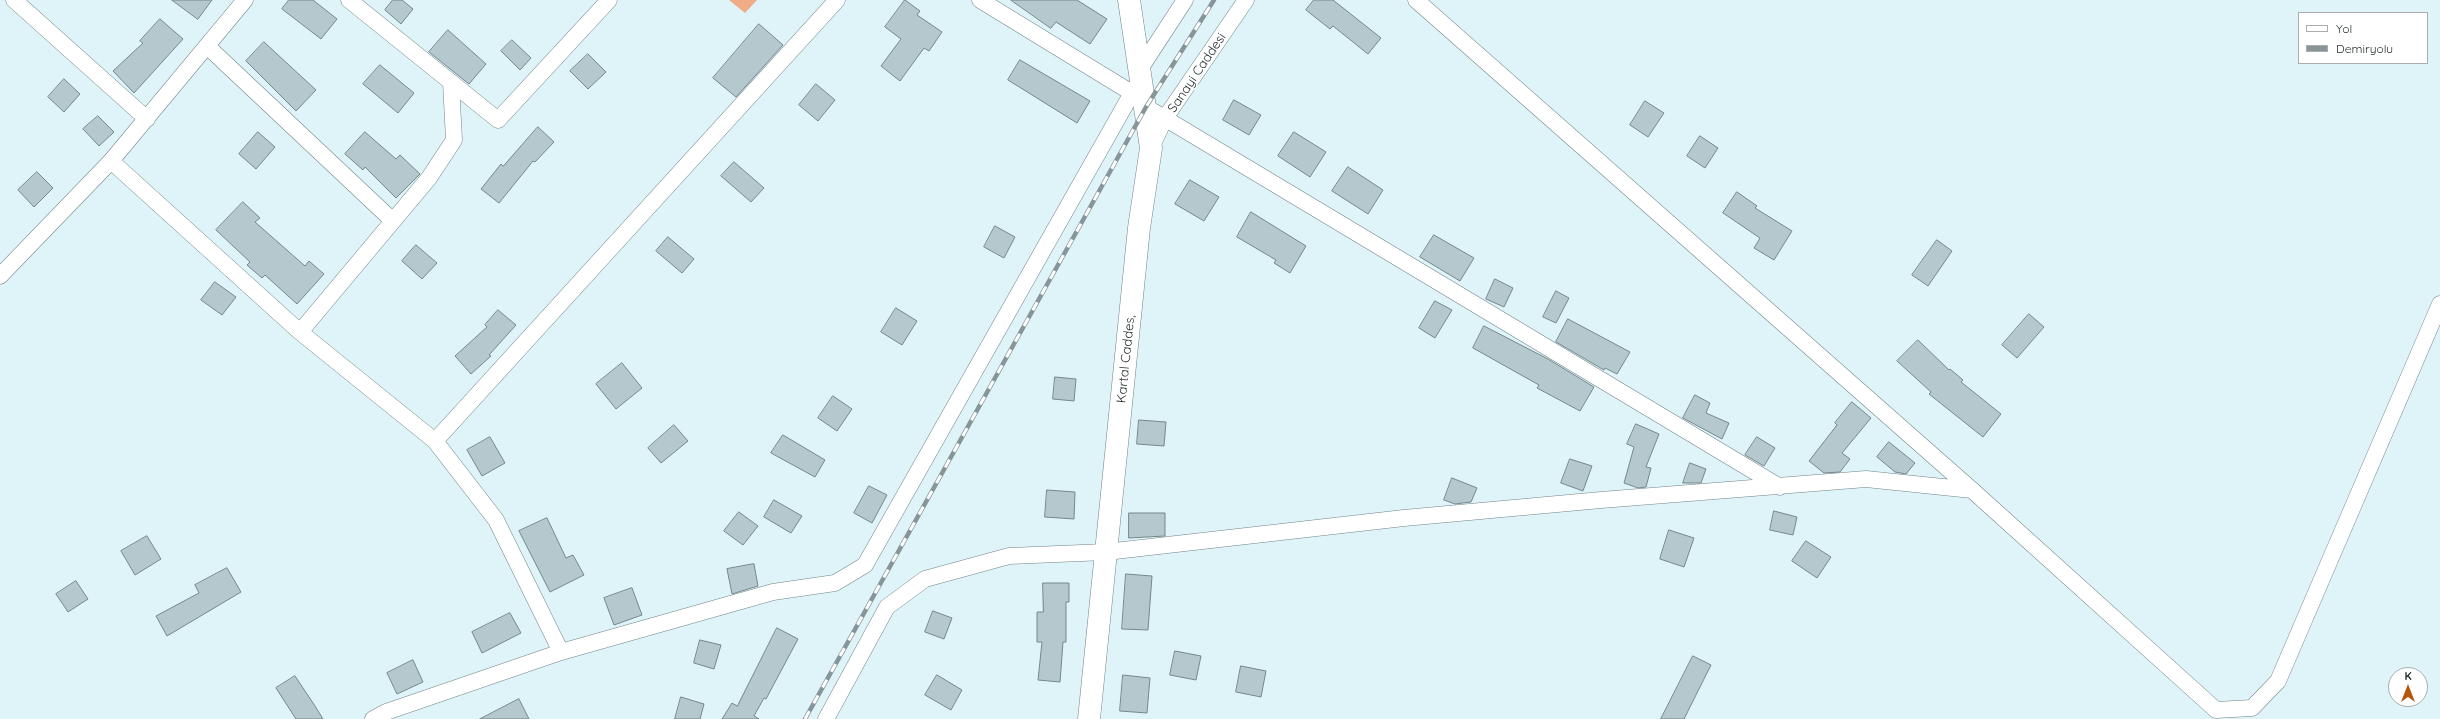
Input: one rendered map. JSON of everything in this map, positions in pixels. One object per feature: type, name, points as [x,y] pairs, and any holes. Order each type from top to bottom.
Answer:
[{"type":"main road","name":"Kartal Caddes,","points":[[1089,719],[1139,228],[1151,148],[1139,100],[1140,69],[1129,0]]},
{"type":"street","points":[[14,0],[147,119]]},
{"type":"street","points":[[0,276],[111,161],[245,0]]},
{"type":"street","points":[[350,0],[498,120],[604,2]]},
{"type":"street","points":[[435,441],[837,0]]},
{"type":"street","points":[[980,0],[1165,118],[1780,487]]},
{"type":"street","points":[[1140,69],[1185,0]]},
{"type":"street","name":"Sanayi Caddesi","points":[[1151,148],[1165,118],[1246,0]]},
{"type":"street","points":[[1416,0],[1972,490],[2216,710],[2252,708],[2278,681],[2440,304]]},
{"type":"street","points":[[207,46],[393,221]]},
{"type":"street","points":[[300,332],[429,178],[454,140],[451,82]]},
{"type":"street","points":[[377,718],[561,652],[773,592],[835,583],[864,565],[1139,100]]},
{"type":"street","points":[[111,161],[300,332],[435,441],[496,520],[561,652]]},
{"type":"street","points":[[826,719],[887,607],[925,579],[1009,556],[1106,552],[1404,518],[1601,500],[1866,480],[1972,490]]},
{"type":"shaded area","points":[[729,0],[757,0],[745,13]]},
{"type":"building","points":[[172,0],[212,0],[198,19]]},
{"type":"building","points":[[289,0],[313,0],[337,19],[321,39],[282,9]]},
{"type":"building","points":[[393,0],[402,0],[413,9],[401,24],[385,10]]},
{"type":"building","points":[[905,0],[920,11],[917,15],[942,32],[929,51],[924,48],[900,81],[881,66],[901,39],[885,27]]},
{"type":"building","points":[[1011,0],[1077,0],[1107,19],[1090,44],[1056,22],[1051,28]]},
{"type":"building","points":[[1314,0],[1333,0],[1381,38],[1368,54],[1333,26],[1330,29],[1306,10]]},
{"type":"building","points":[[160,19],[183,39],[134,93],[113,71],[143,43],[140,41]]},
{"type":"building","points":[[759,24],[783,45],[736,97],[713,78]]},
{"type":"building","points":[[448,30],[486,64],[469,84],[429,52]]},
{"type":"building","points":[[512,40],[531,58],[520,70],[501,51]]},
{"type":"building","points":[[264,42],[316,90],[296,111],[246,61]]},
{"type":"building","points":[[588,54],[606,72],[588,89],[570,71]]},
{"type":"building","points":[[1020,60],[1090,101],[1077,123],[1008,80]]},
{"type":"building","points":[[380,65],[414,93],[398,113],[363,84]]},
{"type":"building","points":[[64,79],[80,94],[64,112],[48,97]]},
{"type":"building","points":[[816,84],[835,100],[818,121],[799,105]]},
{"type":"building","points":[[1234,100],[1261,115],[1249,135],[1223,120]]},
{"type":"building","points":[[1645,101],[1664,113],[1648,137],[1630,125]]},
{"type":"building","points":[[98,116],[114,132],[99,146],[83,129]]},
{"type":"building","points":[[538,127],[554,142],[535,162],[533,161],[499,203],[481,189],[501,164],[503,166]]},
{"type":"building","points":[[258,132],[275,147],[256,169],[239,154]]},
{"type":"building","points":[[365,132],[396,159],[400,155],[420,174],[396,198],[365,167],[363,170],[345,154]]},
{"type":"building","points":[[1294,132],[1326,152],[1310,177],[1278,156]]},
{"type":"building","points":[[1700,136],[1718,148],[1705,168],[1687,156]]},
{"type":"building","points":[[734,162],[764,188],[751,202],[721,176]]},
{"type":"building","points":[[1348,167],[1383,190],[1368,214],[1332,191]]},
{"type":"building","points":[[37,172],[53,188],[34,207],[18,190]]},
{"type":"building","points":[[1190,180],[1219,197],[1204,221],[1175,204]]},
{"type":"building","points":[[1737,192],[1757,206],[1755,208],[1792,231],[1774,260],[1754,248],[1760,238],[1723,213]]},
{"type":"building","points":[[243,202],[260,218],[255,222],[305,266],[309,261],[324,274],[297,304],[265,275],[262,278],[247,265],[250,262],[216,230]]},
{"type":"building","points":[[1251,212],[1306,246],[1290,273],[1274,263],[1276,260],[1237,237]]},
{"type":"building","points":[[995,226],[1015,237],[1004,258],[984,247]]},
{"type":"building","points":[[1434,235],[1474,258],[1460,281],[1420,257]]},
{"type":"building","points":[[668,237],[694,259],[682,273],[656,251]]},
{"type":"building","points":[[1937,240],[1952,251],[1928,286],[1912,275]]},
{"type":"building","points":[[416,245],[437,263],[422,279],[402,261]]},
{"type":"building","points":[[1495,279],[1513,288],[1504,307],[1486,299]]},
{"type":"building","points":[[215,282],[236,297],[222,315],[201,300]]},
{"type":"building","points":[[1556,291],[1569,298],[1556,323],[1543,317]]},
{"type":"building","points":[[1435,301],[1452,310],[1435,338],[1419,328]]},
{"type":"building","points":[[896,308],[917,321],[902,345],[881,332]]},
{"type":"building","points":[[498,310],[516,325],[489,355],[491,356],[471,374],[455,356],[487,327],[485,325]]},
{"type":"building","points":[[2029,314],[2044,327],[2017,358],[2002,345]]},
{"type":"building","points":[[1568,319],[1630,352],[1617,374],[1605,368],[1604,370],[1556,342]]},
{"type":"building","points":[[1484,326],[1548,359],[1594,387],[1580,411],[1537,388],[1539,385],[1473,348]]},
{"type":"building","points":[[1918,340],[1949,370],[1950,369],[1963,380],[1961,382],[2001,414],[1983,437],[1929,394],[1931,392],[1897,361]]},
{"type":"building","points":[[622,363],[642,388],[616,409],[596,384]]},
{"type":"building","points":[[1055,377],[1076,379],[1074,401],[1053,399]]},
{"type":"building","points":[[1695,395],[1710,403],[1706,413],[1729,423],[1722,439],[1683,418]]},
{"type":"building","points":[[833,396],[852,409],[837,431],[818,418]]},
{"type":"building","points":[[1852,402],[1871,418],[1842,453],[1850,459],[1840,472],[1824,473],[1809,461],[1837,425],[1835,423]]},
{"type":"building","points":[[1139,420],[1166,422],[1164,446],[1137,444]]},
{"type":"building","points":[[1636,424],[1659,434],[1646,467],[1651,468],[1646,487],[1638,488],[1624,483],[1634,447],[1627,444]]},
{"type":"building","points":[[674,425],[688,441],[661,463],[648,448]]},
{"type":"building","points":[[783,435],[825,460],[815,477],[771,453]]},
{"type":"building","points":[[490,437],[505,463],[482,476],[467,450]]},
{"type":"building","points":[[1757,437],[1775,448],[1764,466],[1745,455]]},
{"type":"building","points":[[1889,442],[1915,463],[1906,474],[1895,472],[1877,457]]},
{"type":"building","points":[[1570,459],[1592,466],[1583,491],[1561,483]]},
{"type":"building","points":[[1690,463],[1706,469],[1701,483],[1683,483]]},
{"type":"building","points":[[1452,478],[1477,488],[1471,502],[1455,504],[1444,500]]},
{"type":"building","points":[[869,486],[887,495],[872,523],[854,513]]},
{"type":"building","points":[[1047,490],[1075,492],[1074,519],[1045,517]]},
{"type":"building","points":[[774,500],[802,516],[791,533],[764,517]]},
{"type":"building","points":[[1774,511],[1797,517],[1793,535],[1770,530]]},
{"type":"building","points":[[739,512],[758,526],[743,545],[724,531]]},
{"type":"building","points":[[1129,513],[1165,513],[1165,536],[1129,538]]},
{"type":"building","points":[[547,518],[566,558],[573,555],[584,575],[550,592],[519,531]]},
{"type":"building","points":[[1669,530],[1694,538],[1684,567],[1660,559]]},
{"type":"building","points":[[147,536],[161,559],[135,575],[121,551]]},
{"type":"building","points":[[1806,541],[1831,557],[1817,578],[1792,561]]},
{"type":"building","points":[[754,564],[758,586],[732,594],[727,569]]},
{"type":"building","points":[[227,568],[241,592],[167,636],[156,616],[199,593],[195,585]]},
{"type":"building","points":[[1126,574],[1152,576],[1148,630],[1122,629]]},
{"type":"building","points":[[76,581],[88,599],[68,612],[56,594]]},
{"type":"building","points":[[1043,583],[1069,583],[1069,602],[1066,602],[1066,642],[1063,642],[1060,682],[1038,680],[1042,642],[1037,642],[1037,612],[1043,612]]},
{"type":"building","points":[[632,588],[642,615],[614,625],[604,598]]},
{"type":"building","points":[[933,611],[952,618],[944,639],[925,632]]},
{"type":"building","points":[[510,613],[521,633],[482,653],[472,632]]},
{"type":"building","points":[[777,628],[798,639],[766,699],[764,698],[754,716],[759,719],[722,719],[732,703],[737,706]]},
{"type":"building","points":[[700,640],[721,645],[714,669],[694,663]]},
{"type":"building","points":[[1175,651],[1201,656],[1196,680],[1170,675]]},
{"type":"building","points":[[1693,656],[1711,665],[1684,719],[1661,719]]},
{"type":"building","points":[[413,660],[423,682],[397,694],[387,673]]},
{"type":"building","points":[[1241,666],[1266,671],[1261,697],[1236,692]]},
{"type":"building","points":[[937,675],[962,690],[951,710],[925,695]]},
{"type":"building","points":[[1123,675],[1150,678],[1147,713],[1120,711]]},
{"type":"building","points":[[295,676],[323,719],[296,719],[276,688]]},
{"type":"building","points":[[681,697],[704,704],[700,719],[675,719]]},
{"type":"building","points":[[519,699],[529,719],[480,719]]},
{"type":"railway","points":[[805,719],[1146,107],[1214,0]]}]
